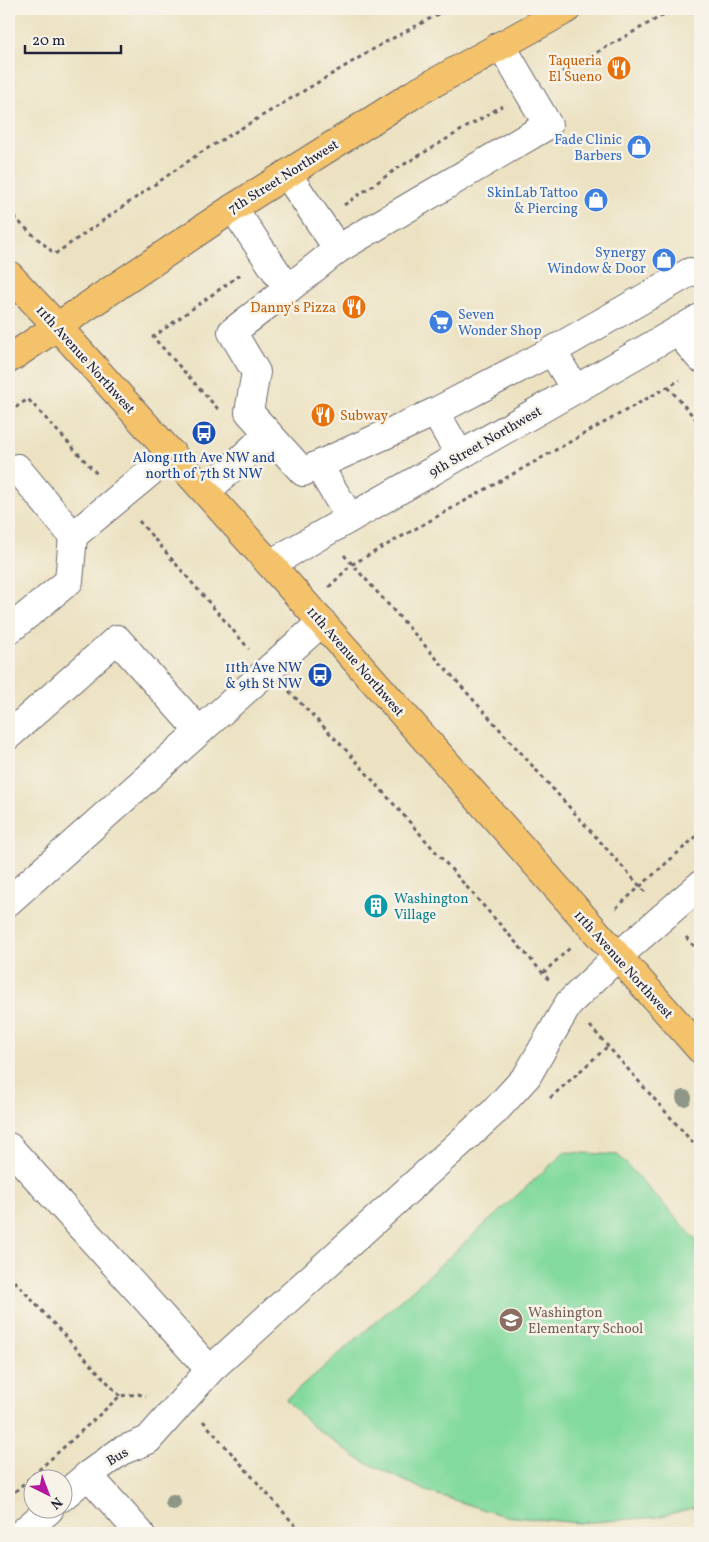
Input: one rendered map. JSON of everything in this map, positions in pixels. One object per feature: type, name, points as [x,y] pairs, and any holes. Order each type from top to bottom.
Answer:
[{"type":"main road","name":"7th Street Northwest","points":[[9,359],[286,174],[414,94],[567,9]]},
{"type":"main road","name":"11th Avenue Northwest","points":[[9,275],[322,622],[700,1050]]},
{"type":"street","points":[[501,46],[548,125],[338,249],[232,332],[256,372],[249,412],[303,472],[435,412],[552,351],[690,272]]},
{"type":"street","points":[[286,174],[338,249]]},
{"type":"street","points":[[233,208],[288,289]]},
{"type":"street","points":[[633,305],[667,337],[700,358]]},
{"type":"street","name":"9th Street Northwest","points":[[270,564],[700,318]]},
{"type":"street","points":[[552,351],[575,389]]},
{"type":"street","points":[[435,412],[460,455]]},
{"type":"street","points":[[206,492],[268,434]]},
{"type":"street","points":[[73,536],[172,454]]},
{"type":"street","points":[[318,465],[350,518]]},
{"type":"street","points":[[9,474],[18,468],[73,536],[69,581],[9,630]]},
{"type":"street","points":[[13,888],[199,731],[322,622]]},
{"type":"street","points":[[9,735],[117,639],[199,731]]},
{"type":"street","points":[[9,1146],[210,1370],[494,1112],[527,1076],[569,1003],[700,885]]},
{"type":"street","name":"Bus","points":[[72,1489],[121,1451],[148,1440],[210,1370]]},
{"type":"street","points":[[88,1475],[140,1533]]},
{"type":"street","points":[[22,1533],[37,1520]]},
{"type":"path","points":[[9,210],[54,254],[200,154],[374,49],[448,9]]},
{"type":"path","points":[[319,221],[398,168],[528,91],[674,9]]},
{"type":"path","points":[[153,337],[266,258]]},
{"type":"path","points":[[700,424],[668,387],[351,565],[640,886],[700,833]]},
{"type":"path","points":[[9,412],[28,399]]},
{"type":"path","points":[[607,1047],[700,1151]]},
{"type":"path","points":[[9,1275],[120,1396],[9,1497]]},
{"type":"path","points":[[198,1416],[302,1533]]},
{"type":"path","points":[[83,1533],[88,1529],[92,1533]]},
{"type":"green space","name":"Washington Elementary School","points":[[565,1152],[618,1155],[700,1244],[700,1506],[658,1517],[579,1523],[504,1516],[426,1491],[357,1458],[311,1425],[286,1400],[419,1284]]},
{"type":"place","name":"Taqueria El Sueno","points":[[619,68]]},
{"type":"place","name":"Fade Clinic Barbers","points":[[639,147]]},
{"type":"place","name":"SkinLab Tattoo & Piercing","points":[[596,200]]},
{"type":"place","name":"Synergy Window & Door","points":[[664,260]]},
{"type":"place","name":"Danny's Pizza","points":[[354,307]]},
{"type":"place","name":"Seven Wonder Shop","points":[[441,322]]},
{"type":"place","name":"Subway","points":[[323,415]]},
{"type":"place","name":"Along 11th Ave NW and north of 7th St NW","points":[[204,433]]},
{"type":"place","name":"11th Ave NW & 9th St NW","points":[[320,675]]},
{"type":"place","name":"Washington Village","points":[[376,906]]},
{"type":"place","name":"Washington Elementary School","points":[[511,1320]]}]
